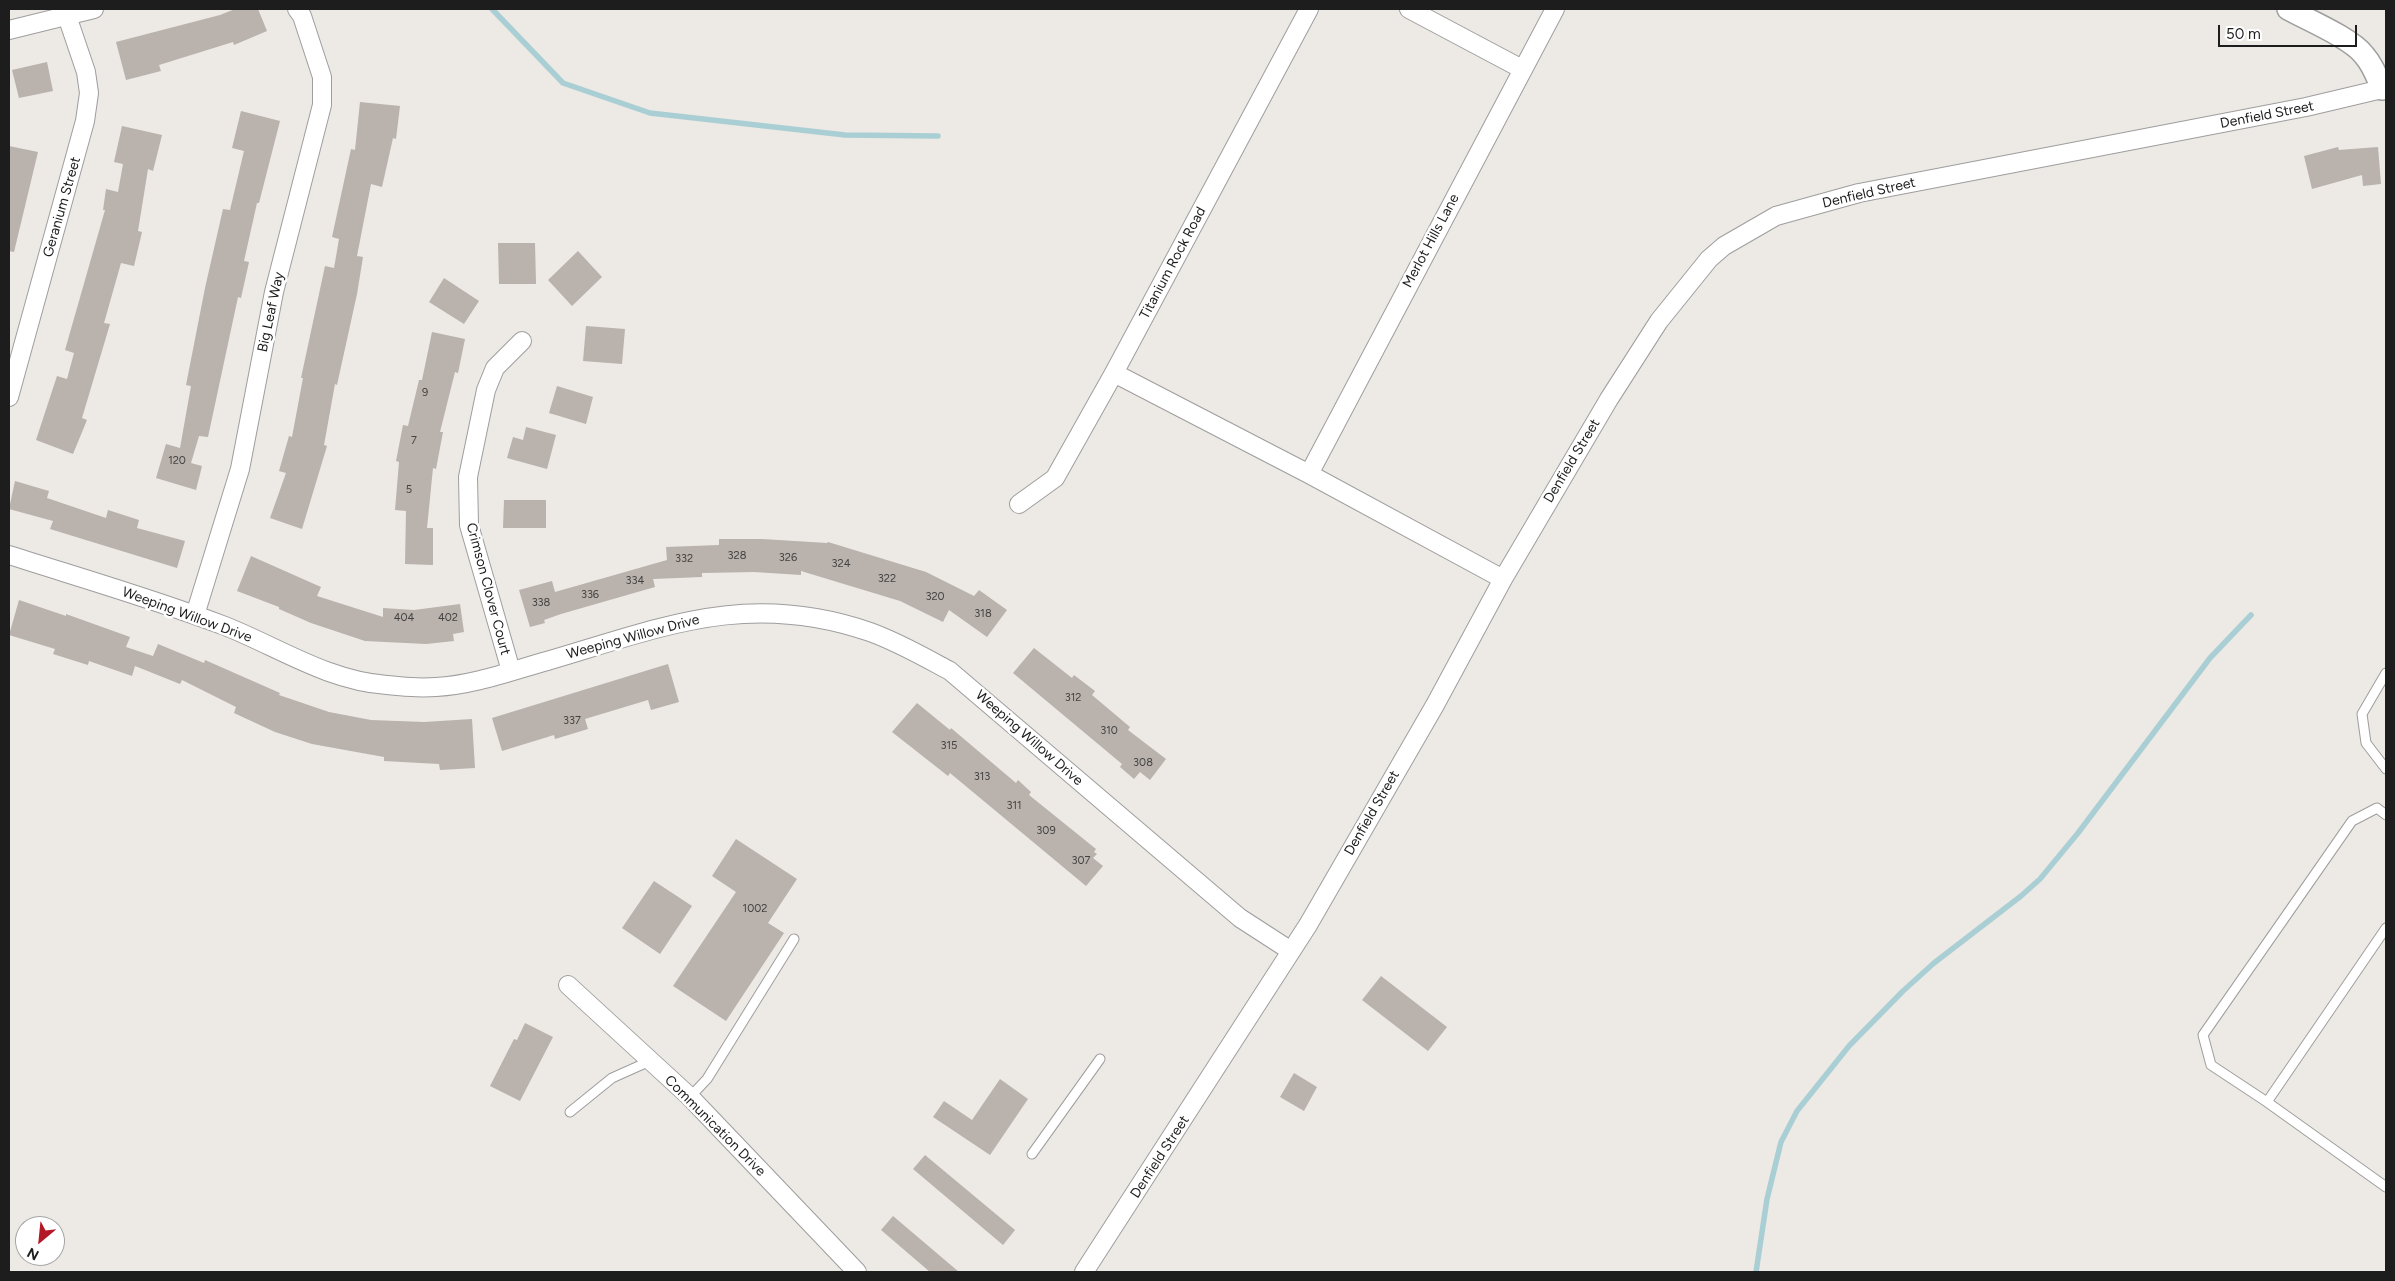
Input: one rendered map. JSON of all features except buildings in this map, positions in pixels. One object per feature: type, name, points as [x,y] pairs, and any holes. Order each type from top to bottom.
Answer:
[{"type":"street","points":[[9,30],[94,9]]},
{"type":"street","name":"Big Leaf Way","points":[[194,615],[240,469],[274,292],[322,105],[322,77],[302,16],[297,9]]},
{"type":"street","name":"Titanium Rock Road","points":[[1020,504],[1055,478],[1114,373],[1309,9]]},
{"type":"street","points":[[1409,9],[1522,69]]},
{"type":"street","name":"Merlot Hills Lane","points":[[1309,474],[1555,9]]},
{"type":"street","points":[[2288,9],[2340,37],[2363,53],[2384,88]]},
{"type":"street","name":"Geranium Street","points":[[9,397],[86,121],[89,94],[86,72],[68,16]]},
{"type":"street","name":"Denfield Street","points":[[1084,1272],[1291,951],[1435,704],[1503,579],[1609,399],[1659,321],[1709,259],[1724,246],[1776,216],[1859,193],[2306,108],[2384,88]]},
{"type":"street","name":"Crimson Clover Court","points":[[511,671],[469,525],[468,478],[486,390],[495,368],[522,341]]},
{"type":"street","points":[[1114,373],[1309,474],[1503,579]]},
{"type":"street","name":"Weeping Willow Drive","points":[[9,555],[194,615],[228,627],[322,669],[350,679],[376,684],[436,688],[482,680],[659,627],[704,617],[746,613],[798,614],[836,622],[872,633],[908,648],[950,671],[1240,918],[1291,951]]},
{"type":"street","name":"Communication Drive","points":[[568,985],[690,1097],[857,1272]]},
{"type":"lane","points":[[2386,673],[2362,714],[2366,743],[2386,769]]},
{"type":"lane","points":[[2377,688],[2386,695]]},
{"type":"lane","points":[[2386,815],[2377,808],[2352,821],[2203,1035],[2211,1065],[2386,1187]]},
{"type":"lane","points":[[2266,1102],[2386,928]]},
{"type":"lane","points":[[690,1097],[707,1079],[794,939]]},
{"type":"lane","points":[[1032,1154],[1100,1059]]},
{"type":"lane","points":[[570,1112],[612,1078],[650,1061]]},
{"type":"waterway","points":[[492,9],[563,83],[650,113],[845,135],[938,136]]},
{"type":"waterway","points":[[1756,1272],[1767,1199],[1781,1142],[1797,1111],[1849,1046],[1903,991],[1934,963],[2021,896],[2040,879],[2078,833],[2210,658],[2251,615]]}]
